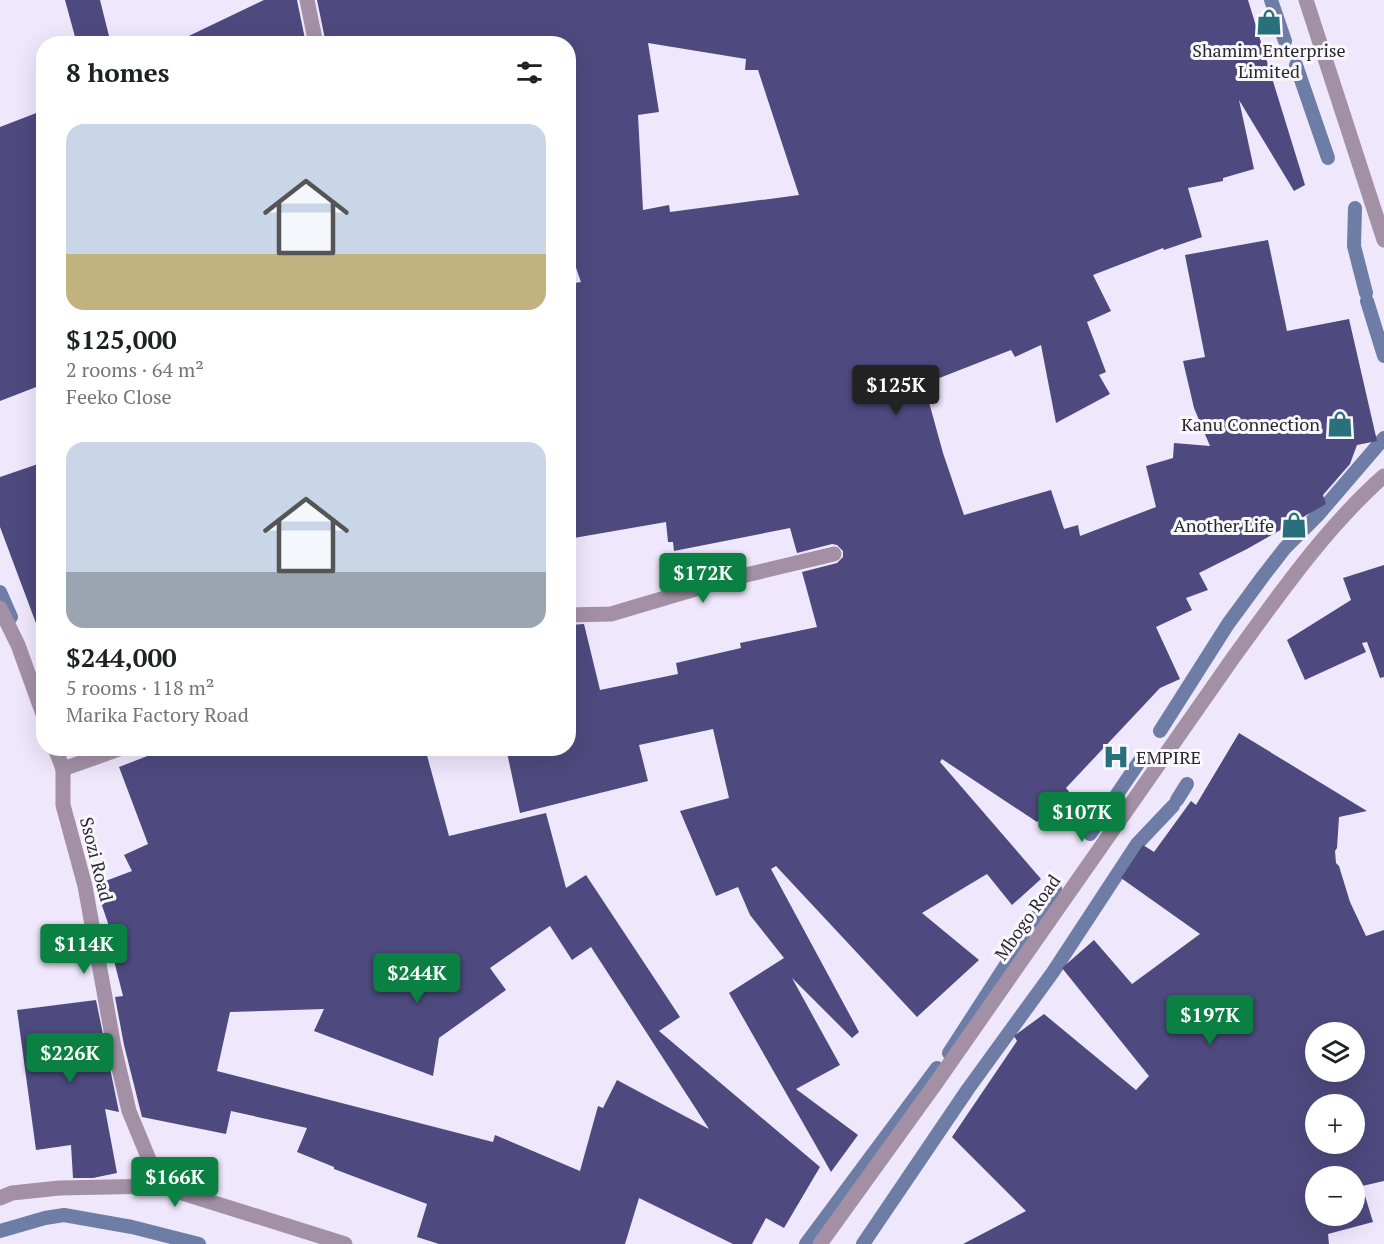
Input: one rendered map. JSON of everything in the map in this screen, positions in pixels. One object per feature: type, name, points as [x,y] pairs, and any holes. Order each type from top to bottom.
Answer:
[{"type":"street","points":[[307,0],[314,36]]},
{"type":"street","points":[[1306,0],[1384,240]]},
{"type":"street","name":"Mbogo Road","points":[[820,1244],[936,1083],[1198,706],[1277,597],[1336,526],[1384,476]]},
{"type":"street","points":[[576,615],[611,614],[729,579],[834,554]]},
{"type":"street","points":[[0,608],[18,645],[36,695]]},
{"type":"street","name":"Ssozi Road","points":[[58,756],[63,770],[63,805],[85,886],[114,1047],[129,1112],[160,1186]]},
{"type":"street","points":[[63,770],[101,756]]},
{"type":"street","points":[[0,1198],[12,1193],[59,1188],[160,1186],[345,1244]]},
{"type":"building","points":[[65,0],[100,0],[109,36],[75,36]]},
{"type":"building","points":[[264,0],[297,0],[304,36],[189,36]]},
{"type":"building","points":[[317,0],[1248,0],[1305,185],[1294,191],[1239,100],[1254,169],[1223,178],[1223,181],[1188,188],[1202,237],[1164,250],[1163,248],[1093,275],[1111,311],[1087,322],[1106,372],[1099,375],[1110,394],[1056,423],[1041,345],[1015,357],[1011,350],[924,384],[943,453],[964,515],[1051,490],[1064,529],[1078,525],[1080,536],[1156,507],[1146,466],[1173,458],[1174,443],[1210,446],[1194,408],[1183,361],[1205,357],[1185,255],[1268,240],[1287,331],[1349,319],[1377,441],[1357,445],[1350,464],[1323,495],[1326,504],[1247,549],[1199,573],[1208,590],[1186,598],[1192,610],[1156,627],[1180,679],[1160,688],[1066,788],[1070,793],[1037,822],[942,759],[940,762],[1041,879],[1012,905],[987,874],[922,913],[979,960],[917,1017],[776,866],[771,869],[859,1032],[852,1038],[792,978],[840,1065],[796,1089],[858,1135],[831,1172],[729,993],[784,958],[750,915],[738,887],[716,896],[680,811],[729,798],[713,729],[639,745],[648,781],[520,813],[508,756],[576,756],[576,624],[584,624],[600,690],[678,674],[676,663],[741,648],[740,643],[817,627],[802,572],[837,563],[843,557],[843,551],[837,545],[832,544],[797,553],[790,528],[674,551],[673,542],[668,542],[666,522],[576,538],[576,283],[581,282],[576,268],[576,36],[324,36]],"holes":[[[648,43],[746,59],[745,70],[758,70],[799,195],[670,212],[669,205],[643,210],[638,115],[659,112]]]},
{"type":"building","points":[[36,113],[36,387],[0,401],[0,127]]},
{"type":"building","points":[[36,465],[36,623],[0,527],[0,477]]},
{"type":"building","points":[[1384,565],[1384,677],[1380,678],[1367,642],[1362,643],[1366,652],[1305,680],[1287,640],[1351,600],[1343,578]]},
{"type":"building","points":[[1239,733],[1367,811],[1339,817],[1335,851],[1336,863],[1339,866],[1350,902],[1366,936],[1384,930],[1384,1181],[1365,1185],[1365,1166],[1305,1166],[1305,1226],[1358,1226],[1328,1234],[1329,1244],[963,1244],[1026,1211],[952,1137],[1017,1041],[1014,1036],[1044,1014],[1136,1090],[1149,1076],[1062,968],[1094,940],[1132,984],[1200,934],[1121,878],[1143,845],[1154,852],[1191,801],[1196,805]]},
{"type":"building","points":[[147,756],[427,756],[449,836],[546,813],[566,888],[586,875],[680,1017],[659,1031],[820,1167],[784,1228],[766,1218],[752,1244],[733,1244],[639,1198],[625,1244],[439,1244],[417,1237],[427,1204],[334,1169],[334,1167],[297,1152],[307,1128],[231,1111],[226,1134],[142,1117],[115,997],[123,996],[107,933],[111,932],[95,885],[132,871],[124,855],[148,844],[119,767]],"holes":[[[550,926],[572,960],[591,947],[709,1129],[617,1080],[603,1108],[598,1106],[580,1171],[495,1135],[493,1142],[217,1071],[230,1012],[324,1009],[314,1031],[433,1076],[439,1038],[506,990],[490,968]]]},
{"type":"building","points":[[96,1000],[119,1112],[105,1109],[117,1173],[93,1178],[73,1178],[71,1145],[36,1150],[17,1010]]},
{"type":"building","points":[[1365,1196],[1373,1222],[1365,1224]]},
{"type":"waterway","points":[[1271,0],[1285,41]]},
{"type":"waterway","points":[[1296,65],[1328,158]]},
{"type":"waterway","points":[[1355,208],[1354,246],[1366,293]]},
{"type":"waterway","points":[[1367,301],[1384,356]]},
{"type":"waterway","points":[[1160,731],[1228,624],[1264,575],[1285,548],[1318,515],[1384,438]]},
{"type":"waterway","points":[[0,592],[11,617]]},
{"type":"waterway","points":[[1090,834],[1139,762]]},
{"type":"waterway","points":[[1177,800],[1187,784]]},
{"type":"waterway","points":[[863,1244],[968,1089],[1053,972],[1137,844],[1173,806]]},
{"type":"waterway","points":[[949,1053],[1055,889]]},
{"type":"waterway","points":[[806,1244],[937,1068]]},
{"type":"waterway","points":[[0,1231],[64,1215],[132,1227],[199,1244]]},
{"type":"place","name":"Shamim Enterprise Limited","points":[[1269,22]]},
{"type":"place","name":"Kanu Connection","points":[[1340,424]]},
{"type":"place","name":"Another Life","points":[[1294,525]]},
{"type":"place","name":"EMPIRE","points":[[1116,757]]}]
